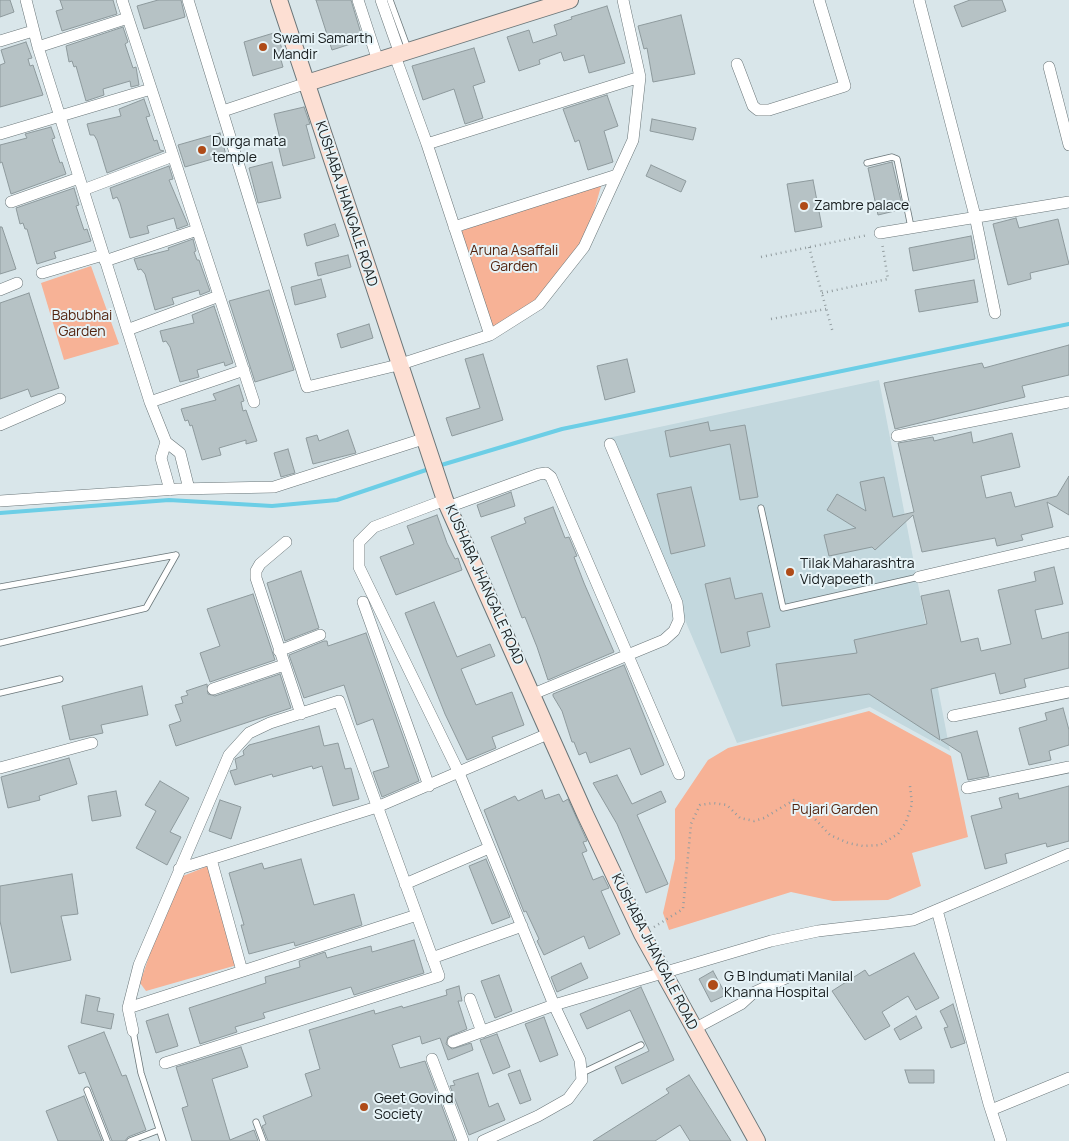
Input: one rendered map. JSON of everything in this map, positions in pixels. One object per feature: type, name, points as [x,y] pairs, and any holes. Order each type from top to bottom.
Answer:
[{"type":"street","points":[[26,0],[33,31],[150,402],[166,442],[180,453],[189,489]]},
{"type":"street","points":[[122,0],[254,402]]},
{"type":"street","points":[[188,0],[307,387],[398,365],[490,335],[539,304],[584,247],[633,140],[640,77],[624,0]]},
{"type":"street","name":"KUSHABA JHANGALE ROAD","points":[[279,0],[398,365],[445,499],[585,814],[642,934],[757,1141]]},
{"type":"street","points":[[358,0],[378,61]]},
{"type":"street","points":[[381,0],[401,54],[427,144],[490,335]]},
{"type":"street","points":[[737,64],[754,106],[758,110],[769,110],[845,86],[819,0]]},
{"type":"street","points":[[919,0],[975,216],[995,313]]},
{"type":"street","points":[[222,111],[561,1]]},
{"type":"street","points":[[38,47],[128,18]]},
{"type":"street","points":[[0,41],[33,31]]},
{"type":"street","points":[[1049,67],[1069,145]]},
{"type":"street","points":[[427,144],[640,77]]},
{"type":"street","points":[[0,134],[151,89]]},
{"type":"street","points":[[83,190],[173,156]]},
{"type":"street","points":[[454,227],[617,175]]},
{"type":"street","points":[[11,202],[79,178]]},
{"type":"street","points":[[880,233],[1069,202]]},
{"type":"street","points":[[42,273],[104,258],[197,230]]},
{"type":"street","points":[[0,290],[17,283]]},
{"type":"street","points":[[127,330],[219,296]]},
{"type":"street","points":[[150,402],[244,370]]},
{"type":"street","points":[[0,425],[60,399]]},
{"type":"street","points":[[897,436],[1069,402]]},
{"type":"street","points":[[166,442],[161,458],[170,490]]},
{"type":"street","points":[[533,694],[664,640],[674,631],[680,620],[677,603],[610,444]]},
{"type":"street","points":[[0,501],[189,489],[274,487],[425,445]]},
{"type":"street","points":[[483,1141],[538,1116],[568,1098],[582,1080],[580,1060],[554,1005],[459,773],[358,567],[359,542],[374,527],[445,499],[546,473],[551,477],[679,774]]},
{"type":"street","points":[[286,542],[256,571],[256,578],[301,714]]},
{"type":"street","points":[[919,578],[1069,542]]},
{"type":"street","points":[[363,602],[429,786]]},
{"type":"street","points":[[279,650],[320,634]]},
{"type":"street","points":[[213,690],[284,665]]},
{"type":"street","points":[[952,716],[1069,692]]},
{"type":"street","points":[[133,1031],[128,1008],[139,965],[229,756],[249,734],[270,724],[339,702],[439,976],[165,1062]]},
{"type":"street","points":[[179,869],[377,807],[550,733]]},
{"type":"street","points":[[0,768],[92,743]]},
{"type":"street","points":[[967,788],[1069,766]]},
{"type":"street","points":[[405,884],[489,848]]},
{"type":"street","points":[[453,1042],[554,1005],[771,941],[818,931],[913,920],[1069,854]]},
{"type":"street","points":[[211,860],[242,970]]},
{"type":"street","points":[[937,910],[1001,1141]]},
{"type":"street","points":[[128,1008],[417,915]]},
{"type":"street","points":[[432,958],[522,926]]},
{"type":"street","points":[[694,1029],[741,1004],[753,993],[788,977]]},
{"type":"street","points":[[470,998],[482,1032]]},
{"type":"street","points":[[432,1059],[463,1141]]},
{"type":"street","points":[[991,1110],[1069,1078]]},
{"type":"lane","points":[[390,0],[401,54]]},
{"type":"lane","points":[[867,162],[892,157],[897,159],[911,227]]},
{"type":"lane","points":[[761,508],[783,608],[919,578]]},
{"type":"lane","points":[[0,586],[176,555],[146,608],[0,643]]},
{"type":"lane","points":[[0,693],[60,679]]},
{"type":"lane","points":[[133,1031],[141,1072],[163,1141]]},
{"type":"lane","points":[[582,1073],[640,1045]]},
{"type":"lane","points":[[87,1090],[107,1141]]},
{"type":"lane","points":[[256,1122],[263,1141]]},
{"type":"lane","points":[[130,1141],[159,1130]]},
{"type":"path","points":[[761,256],[880,233],[888,279],[822,293]]},
{"type":"path","points":[[809,247],[832,333]]},
{"type":"path","points":[[771,319],[826,309]]},
{"type":"path","points":[[642,934],[683,909],[691,824],[700,805],[713,803],[727,805],[740,818],[754,821],[764,818],[794,800],[800,803],[830,835],[848,843],[863,846],[880,845],[898,834],[906,822],[912,804],[910,786]]},
{"type":"shaded area","name":"Tilak Maharashtra Vidyapeeth","points":[[879,380],[950,751],[870,707],[737,743],[608,438]]},
{"type":"green space","name":"Aruna Asaffali Garden","points":[[603,179],[584,247],[538,298],[492,329],[456,233]]},
{"type":"green space","name":"Babubhai Garden","points":[[91,266],[119,344],[64,360],[41,283]]},
{"type":"green space","name":"Pujari Garden","points":[[869,711],[951,756],[968,837],[912,853],[921,886],[888,900],[833,901],[791,892],[669,930],[663,913],[675,859],[675,809],[708,760],[728,748]]},
{"type":"green space","points":[[208,866],[237,965],[146,991],[140,983],[157,933],[183,876]]},
{"type":"building","points":[[0,0],[10,0],[14,12],[0,17]]},
{"type":"building","points":[[60,0],[113,0],[117,14],[62,31],[56,11],[63,9]]},
{"type":"building","points":[[158,0],[181,0],[185,17],[144,29],[137,6]]},
{"type":"building","points":[[316,0],[351,0],[363,40],[332,50]]},
{"type":"building","points":[[970,0],[1002,0],[1006,11],[962,27],[954,6]]},
{"type":"building","points":[[607,6],[625,63],[589,73],[584,55],[564,61],[561,52],[539,60],[540,64],[519,71],[507,37],[529,30],[533,43],[557,35],[554,25],[572,19],[571,17]]},
{"type":"building","points":[[681,15],[695,74],[653,82],[647,48],[644,49],[638,26]]},
{"type":"building","points":[[123,27],[128,42],[125,44],[133,68],[136,67],[139,85],[131,87],[130,81],[103,89],[104,95],[86,101],[76,66],[74,67],[72,61],[69,62],[66,46]]},
{"type":"building","name":"Swami Samarth Mandir","points":[[277,32],[283,53],[279,53],[283,67],[253,76],[244,42]]},
{"type":"building","points":[[26,42],[32,58],[28,59],[30,66],[33,65],[43,95],[0,107],[0,65],[5,63],[1,50]]},
{"type":"building","points":[[474,48],[485,82],[473,86],[483,118],[465,124],[454,89],[423,100],[412,66]]},
{"type":"building","points":[[607,95],[618,126],[604,131],[613,162],[588,170],[579,140],[575,142],[563,109]]},
{"type":"building","points":[[144,99],[150,116],[146,117],[154,141],[157,140],[160,150],[164,151],[107,173],[97,140],[94,135],[90,135],[87,124],[121,116],[119,109]]},
{"type":"building","points":[[304,107],[310,124],[306,125],[315,158],[283,166],[277,140],[280,139],[274,114]]},
{"type":"building","points":[[652,119],[696,128],[693,140],[650,131]]},
{"type":"building","points":[[51,127],[55,138],[52,139],[66,174],[11,194],[2,162],[0,163],[0,145],[27,138],[25,134]]},
{"type":"building","name":"Durga mata temple","points":[[220,133],[226,155],[185,167],[178,145]]},
{"type":"building","points":[[272,162],[281,198],[258,203],[249,168]]},
{"type":"building","points":[[892,162],[903,209],[878,215],[868,168]]},
{"type":"building","points":[[651,165],[686,181],[681,192],[646,176]]},
{"type":"building","points":[[169,166],[173,179],[169,180],[188,225],[177,229],[174,218],[147,226],[149,233],[130,238],[120,203],[117,197],[113,199],[110,188]]},
{"type":"building","name":"Zambre palace","points":[[813,180],[822,227],[795,232],[787,184]]},
{"type":"building","points":[[74,188],[79,205],[76,206],[84,230],[87,229],[91,241],[54,252],[56,258],[37,264],[27,229],[25,229],[23,223],[20,224],[16,208]]},
{"type":"building","points":[[1016,218],[1019,228],[1058,219],[1069,264],[1030,273],[1031,279],[1008,285],[993,224]]},
{"type":"building","points":[[335,224],[339,236],[307,246],[304,234]]},
{"type":"building","points":[[0,227],[2,227],[16,269],[0,274]]},
{"type":"building","points":[[971,236],[975,259],[913,271],[909,248]]},
{"type":"building","points":[[193,239],[196,251],[194,252],[197,260],[199,260],[210,291],[200,295],[199,290],[172,298],[174,304],[155,310],[145,274],[141,269],[138,270],[134,259],[169,250],[168,248]]},
{"type":"building","points":[[348,255],[351,267],[318,276],[315,263]]},
{"type":"building","points":[[321,279],[326,297],[295,305],[291,287]]},
{"type":"building","points":[[974,280],[978,302],[919,312],[915,290]]},
{"type":"building","points":[[269,290],[294,370],[255,382],[229,301]]},
{"type":"building","points":[[29,293],[59,388],[31,397],[28,389],[0,399],[0,303]]},
{"type":"building","points":[[214,306],[233,363],[225,366],[224,362],[197,370],[199,377],[180,382],[170,347],[166,341],[163,342],[160,331],[194,323],[192,315]]},
{"type":"building","points":[[369,324],[373,338],[341,348],[337,334]]},
{"type":"building","points":[[1069,345],[1069,375],[1022,386],[1025,397],[895,429],[884,383],[982,363],[984,368]]},
{"type":"building","points":[[483,354],[503,420],[452,436],[446,418],[480,408],[465,359]]},
{"type":"building","points":[[627,359],[635,392],[605,400],[597,366]]},
{"type":"building","points":[[239,385],[244,401],[241,402],[243,411],[246,410],[257,441],[246,444],[246,440],[219,448],[221,455],[202,460],[192,425],[190,426],[188,420],[185,421],[181,409],[216,400],[213,394]]},
{"type":"building","points":[[708,422],[710,431],[745,425],[758,497],[740,500],[730,444],[670,457],[665,431]]},
{"type":"building","points":[[348,430],[356,453],[313,464],[306,438],[317,435],[319,441]]},
{"type":"building","points":[[971,432],[973,443],[1012,433],[1020,467],[981,476],[986,498],[1011,492],[1015,507],[1057,496],[1069,476],[1069,515],[1047,502],[1053,527],[1021,535],[1023,540],[997,546],[995,538],[922,552],[913,515],[875,550],[872,547],[829,556],[824,535],[856,528],[827,510],[837,494],[866,511],[860,482],[884,477],[893,517],[914,512],[898,443],[933,437],[934,441]]},
{"type":"building","points":[[288,449],[295,473],[281,477],[274,453]]},
{"type":"building","points":[[691,487],[705,546],[671,554],[657,494]]},
{"type":"building","points":[[511,492],[515,506],[481,517],[477,505]]},
{"type":"building","points":[[553,507],[565,538],[569,537],[577,556],[574,557],[584,583],[614,652],[548,680],[537,647],[525,617],[522,618],[491,537],[526,523],[524,518]]},
{"type":"building","points":[[437,515],[447,543],[455,559],[458,558],[462,570],[396,595],[380,557],[414,544],[407,526]]},
{"type":"building","points":[[1054,567],[1063,604],[1035,610],[1042,639],[1069,632],[1069,668],[1024,679],[1026,687],[1000,694],[995,673],[931,689],[940,740],[869,694],[782,706],[776,664],[857,653],[854,640],[927,624],[921,596],[949,590],[961,642],[978,638],[981,651],[1011,644],[998,590],[1036,581],[1034,572]]},
{"type":"building","points":[[301,571],[319,628],[285,641],[267,583]]},
{"type":"building","points":[[730,578],[735,599],[762,593],[770,627],[747,632],[750,646],[721,653],[705,584]]},
{"type":"building","points":[[253,594],[275,660],[210,682],[200,653],[220,646],[207,609]]},
{"type":"building","points":[[434,602],[457,657],[490,644],[495,656],[461,669],[476,705],[512,692],[524,725],[492,737],[496,748],[467,760],[445,714],[405,613]]},
{"type":"building","points":[[366,633],[419,781],[382,797],[373,772],[389,767],[373,719],[357,725],[344,685],[304,698],[289,655],[324,641],[327,641],[328,646]]},
{"type":"building","points":[[624,665],[664,765],[641,775],[630,748],[590,763],[586,752],[579,755],[574,742],[572,742],[562,711],[553,696],[553,694]]},
{"type":"building","points":[[280,674],[291,708],[176,746],[169,725],[181,721],[175,705],[183,703],[181,697],[188,695],[186,691],[207,684],[208,694],[215,696]]},
{"type":"building","points":[[142,686],[148,715],[101,725],[103,733],[70,740],[62,706]]},
{"type":"building","points":[[1063,708],[1069,730],[1069,745],[1049,751],[1051,760],[1029,765],[1019,728],[1047,720],[1045,713]]},
{"type":"building","points":[[319,726],[324,746],[338,743],[345,769],[351,768],[359,799],[333,806],[322,766],[313,769],[312,766],[273,777],[272,774],[235,785],[230,771],[237,769],[235,759],[244,755],[243,751],[249,745]]},
{"type":"building","points":[[977,731],[989,776],[968,780],[961,753],[941,740]]},
{"type":"building","points":[[69,758],[77,784],[39,796],[40,800],[8,808],[1,777]]},
{"type":"building","points":[[617,775],[632,804],[661,791],[666,802],[637,815],[668,884],[646,893],[617,824],[593,783]]},
{"type":"building","points":[[160,781],[189,798],[170,832],[181,837],[167,865],[136,848],[156,811],[145,805]]},
{"type":"building","points":[[1069,786],[1069,841],[1047,847],[1046,843],[1005,854],[1007,863],[985,869],[971,816],[1002,808],[999,798],[1018,793],[1019,799]]},
{"type":"building","points":[[542,790],[545,799],[559,794],[563,802],[568,799],[587,841],[583,842],[587,851],[582,853],[593,880],[603,876],[609,888],[601,891],[620,934],[589,949],[584,936],[544,955],[526,911],[524,912],[484,810],[515,796],[518,801]]},
{"type":"building","points":[[116,791],[121,816],[92,821],[88,796]]},
{"type":"building","points":[[220,800],[241,807],[231,839],[209,831]]},
{"type":"building","points":[[301,859],[314,905],[354,894],[362,925],[295,946],[294,942],[249,954],[241,925],[244,925],[229,873],[262,863],[264,869]]},
{"type":"building","points":[[486,859],[510,917],[492,924],[469,866]]},
{"type":"building","points":[[72,874],[78,914],[61,916],[71,960],[11,973],[0,921],[0,886]]},
{"type":"building","points":[[414,940],[424,973],[354,995],[351,987],[263,1013],[265,1018],[235,1027],[237,1032],[200,1044],[189,1008],[266,983],[265,977],[300,967],[299,961],[325,952],[327,958],[371,946],[372,952]]},
{"type":"building","points":[[914,953],[939,998],[916,1010],[908,996],[882,1012],[890,1026],[865,1040],[832,991],[865,970],[869,976]]},
{"type":"building","points":[[581,963],[588,978],[557,992],[551,977]]},
{"type":"building","points":[[713,971],[726,995],[711,1002],[699,979]]},
{"type":"building","points":[[499,975],[512,1011],[495,1018],[481,981]]},
{"type":"building","points":[[459,986],[462,1001],[458,1001],[467,1029],[448,1037],[446,1044],[452,1049],[471,1043],[473,1050],[448,1060],[440,1038],[422,1044],[420,1036],[392,1045],[400,1068],[425,1061],[455,1141],[268,1141],[262,1126],[266,1124],[263,1116],[312,1096],[305,1074],[320,1069],[309,1030],[374,1010],[375,1014],[402,1006],[403,1008],[447,995],[446,990]]},
{"type":"building","points":[[641,987],[674,1060],[622,1084],[615,1067],[649,1051],[630,1010],[587,1029],[580,1014]]},
{"type":"building","points":[[86,995],[100,998],[97,1011],[114,1014],[111,1029],[81,1023]]},
{"type":"building","points":[[953,1004],[965,1043],[951,1048],[944,1028],[948,1027],[940,1011]]},
{"type":"building","points":[[168,1014],[178,1046],[156,1053],[146,1021]]},
{"type":"building","points":[[916,1016],[922,1028],[900,1040],[894,1029]]},
{"type":"building","points":[[544,1017],[558,1055],[540,1062],[525,1024]]},
{"type":"building","points":[[104,1032],[122,1076],[126,1075],[146,1130],[128,1137],[125,1141],[112,1141],[85,1072],[79,1074],[68,1046]]},
{"type":"building","points":[[497,1034],[510,1067],[493,1074],[480,1040]]},
{"type":"building","points":[[241,1047],[248,1067],[212,1079],[230,1140],[254,1130],[258,1141],[192,1141],[182,1108],[188,1106],[176,1067]]},
{"type":"building","points":[[520,1070],[531,1100],[520,1104],[508,1074]]},
{"type":"building","points":[[905,1070],[934,1070],[934,1083],[909,1083]]},
{"type":"building","points":[[478,1073],[489,1107],[498,1103],[505,1120],[469,1135],[450,1086],[455,1085],[453,1081]]},
{"type":"building","points":[[689,1075],[731,1141],[690,1141],[680,1125],[655,1141],[593,1141],[669,1093],[666,1089]]},
{"type":"building","points":[[84,1096],[102,1141],[58,1141],[46,1111]]},
{"type":"waterway","points":[[438,466],[562,429],[1069,324]]},
{"type":"waterway","points":[[0,513],[169,500],[272,506],[337,500],[429,469]]},
{"type":"place","name":"Swami Samarth Mandir","points":[[263,47]]},
{"type":"place","name":"Durga mata temple","points":[[202,150]]},
{"type":"place","name":"Zambre palace","points":[[804,206]]},
{"type":"place","name":"Tilak Maharashtra Vidyapeeth","points":[[790,572]]},
{"type":"place","name":"G B Indumati Manilal Khanna Hospital","points":[[713,985]]},
{"type":"place","name":"Geet Govind Society","points":[[364,1107]]}]
